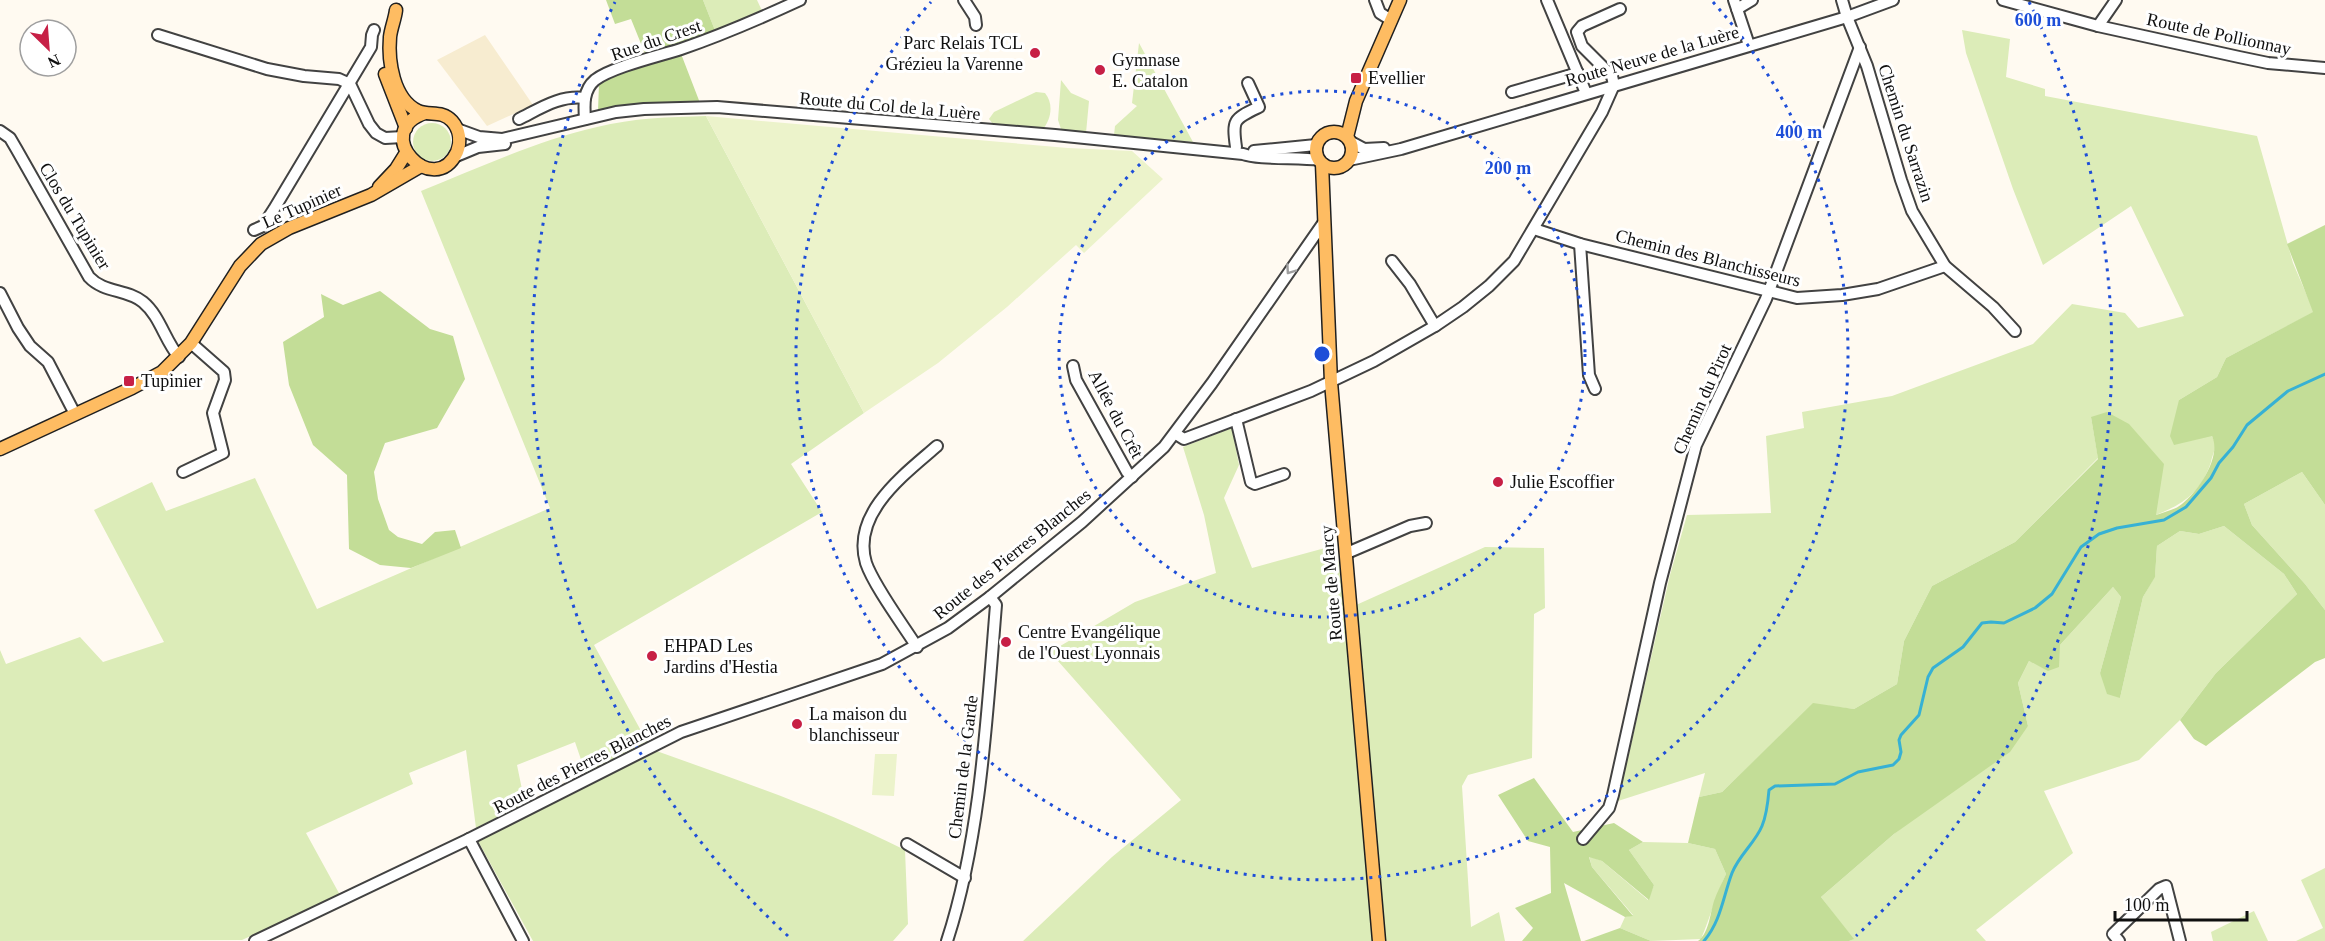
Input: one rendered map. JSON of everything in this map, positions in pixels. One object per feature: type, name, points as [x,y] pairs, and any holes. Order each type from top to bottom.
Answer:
[{"type":"main road","points":[[1356,101],[1349,140],[1352,155],[1345,164],[1327,167],[1320,162],[1316,145],[1320,138],[1334,131],[1356,101],[1400,0]]},
{"type":"main road","points":[[399,5],[390,40],[393,76],[404,98],[414,108],[444,115],[457,129],[460,139],[454,157],[439,168],[420,166],[406,153]]},
{"type":"main road","points":[[371,195],[396,169],[406,153],[404,133],[384,67],[383,49],[390,17],[399,5]]},
{"type":"main road","points":[[404,133],[414,118],[426,112]]},
{"type":"main road","points":[[1334,131],[1349,140]]},
{"type":"main road","name":"Route de Marcy","points":[[1320,162],[1331,382],[1379,941]]},
{"type":"main road","name":"Route de Marcy","points":[[1324,222],[1330,191],[1345,164]]},
{"type":"main road","name":"Le Tupinier","points":[[0,449],[162,372],[191,344],[240,266],[261,244],[289,228],[371,195],[420,166]]},
{"type":"street","name":"Rue du Crest","points":[[585,98],[589,87],[602,76],[722,34],[800,0]]},
{"type":"street","points":[[964,0],[975,17],[976,25]]},
{"type":"street","points":[[1375,0],[1380,13],[1391,20]]},
{"type":"street","points":[[1547,0],[1586,93]]},
{"type":"street","points":[[1749,45],[1736,4],[1752,0]]},
{"type":"street","name":"Chemin du Sarrazin","points":[[1842,0],[1867,66],[1912,211],[1945,266],[1993,307],[2015,331]]},
{"type":"street","name":"Route Neuve de la Luère","points":[[1345,164],[1847,17],[1893,0]]},
{"type":"street","name":"Route de Pollionnay","points":[[2003,0],[2098,26],[2268,63],[2325,68]]},
{"type":"street","points":[[2098,26],[2116,0]]},
{"type":"street","points":[[1176,434],[1184,439],[1331,382],[1374,362],[1435,326],[1489,286],[1514,261],[1602,112],[1614,85],[1612,76],[1582,46],[1576,32],[1620,9]]},
{"type":"street","name":"Le Tupinier","points":[[254,230],[262,226],[271,213],[350,84],[371,47],[374,30]]},
{"type":"street","points":[[158,35],[267,69],[304,76],[339,79],[350,84],[369,124],[376,133],[385,138],[404,133]]},
{"type":"street","name":"Chemin du Pirot","points":[[1583,838],[1609,808],[1613,795],[1660,583],[1696,445],[1769,290],[1860,47]]},
{"type":"street","points":[[1512,92],[1578,73]]},
{"type":"street","points":[[1239,150],[1233,125],[1237,117],[1258,107],[1248,82]]},
{"type":"street","points":[[519,118],[558,99],[572,96],[585,98],[585,118]]},
{"type":"street","name":"Route du Col de la Luère","points":[[457,129],[479,137],[513,138],[585,118],[644,109],[717,107],[1251,151],[1316,145]]},
{"type":"street","name":"Clos du Tupinier","points":[[0,131],[10,138],[89,277],[102,288],[135,298],[143,303],[151,311],[172,349],[179,357]]},
{"type":"street","name":"Route du Col de la Luère","points":[[454,157],[467,150],[513,142],[537,132]]},
{"type":"street","name":"Route Neuve de la Luère","points":[[1349,140],[1364,149],[1419,142]]},
{"type":"street","name":"Route du Col de la Luère","points":[[1239,150],[1250,157],[1297,157],[1320,162]]},
{"type":"street","name":"Route des Pierres Blanches","points":[[255,941],[469,839],[681,732],[882,664],[948,628],[990,597],[1132,477],[1176,434],[1324,222]]},
{"type":"street","name":"Chemin des Blanchisseurs","points":[[1533,229],[1580,244],[1797,298],[1842,295],[1878,289],[1945,266]]},
{"type":"street","points":[[1580,244],[1589,375],[1595,389]]},
{"type":"street","points":[[1392,261],[1410,284],[1435,326]]},
{"type":"street","points":[[0,293],[30,346],[48,362],[75,414]]},
{"type":"street","points":[[183,472],[223,453],[213,413],[225,380],[224,372],[191,344]]},
{"type":"street","name":"Allée du Crêt","points":[[1073,366],[1076,380],[1127,472],[1132,477]]},
{"type":"street","points":[[1236,419],[1251,482],[1255,484],[1284,474]]},
{"type":"street","points":[[917,646],[866,563],[864,540],[869,521],[880,501],[901,478],[937,446]]},
{"type":"street","points":[[1347,553],[1410,525],[1426,523]]},
{"type":"street","name":"Chemin de la Garde","points":[[947,941],[965,878],[985,739],[996,605],[990,597]]},
{"type":"street","points":[[469,839],[523,941]]},
{"type":"street","points":[[907,844],[965,878]]},
{"type":"street","points":[[2119,941],[2113,934],[2159,889],[2166,886],[2180,941]]},
{"type":"shaded area","points":[[485,35],[533,105],[487,126],[437,60]]},
{"type":"green space","points":[[606,0],[703,0],[716,33],[678,46],[700,103],[598,111],[599,84],[648,61],[631,19],[615,24]]},
{"type":"green space","points":[[703,0],[757,0],[764,15],[716,33]]},
{"type":"green space","points":[[1962,30],[2010,39],[2006,77],[2045,89],[2045,96],[2257,136],[2293,263],[2314,312],[2226,358],[2217,377],[2179,400],[2210,433],[2215,443],[2207,472],[2197,489],[2183,501],[2156,515],[2091,417],[2098,458],[2015,542],[1932,586],[1904,641],[1897,684],[1854,709],[1813,704],[1722,792],[1699,797],[1705,773],[1618,801],[1670,575],[1687,515],[1771,513],[1766,436],[1804,428],[1802,412],[1892,396],[2033,344],[2072,304],[2125,313],[2138,328],[2184,316],[2131,206],[2043,265],[2013,189],[1966,53]]},
{"type":"green space","points":[[1139,43],[1193,142],[1114,135],[1115,126],[1137,106],[1132,103]]},
{"type":"green space","points":[[1061,80],[1071,93],[1089,101],[1086,133],[1062,132],[1058,120]]},
{"type":"green space","points":[[1036,92],[1045,93],[1050,102],[1050,116],[1043,129],[993,124],[989,119],[994,112]]},
{"type":"green space","points":[[706,116],[864,413],[791,464],[822,512],[594,645],[651,749],[812,808],[905,850],[908,924],[893,941],[533,941],[478,841],[589,783],[575,742],[517,765],[525,804],[476,828],[466,750],[409,773],[413,784],[306,833],[340,895],[242,940],[0,941],[0,650],[6,664],[80,637],[103,662],[164,642],[94,510],[152,482],[166,511],[255,478],[317,609],[550,508],[421,191],[508,156],[574,133],[638,120]]},
{"type":"green space","points":[[706,116],[1068,148],[1132,151],[1163,179],[1084,253],[1076,245],[1007,307],[938,363],[864,413]]},
{"type":"green space","points":[[432,123],[445,129],[451,142],[445,155],[432,161],[419,155],[413,142],[419,129]]},
{"type":"green space","points":[[2325,225],[2325,505],[2302,472],[2244,504],[2252,525],[2325,610],[2325,658],[2315,662],[2206,746],[2194,739],[2180,720],[2216,673],[2297,594],[2284,574],[2224,526],[2199,534],[2180,531],[2157,546],[2155,577],[2143,597],[2120,698],[2107,694],[2100,673],[2121,597],[2113,587],[2060,645],[2059,667],[2048,671],[2029,661],[2018,683],[2028,726],[2010,752],[1894,834],[1821,897],[1854,939],[1849,941],[1698,941],[1707,928],[1714,901],[1726,874],[1715,849],[1688,843],[1699,797],[1722,792],[1813,703],[1854,709],[1897,684],[1904,641],[1932,586],[2015,542],[2098,459],[2091,417],[2107,412],[2129,424],[2164,464],[2156,515],[2182,504],[2195,491],[2207,473],[2214,454],[2214,444],[2212,436],[2174,445],[2170,436],[2179,400],[2217,377],[2226,358],[2313,312],[2287,244]]},
{"type":"green space","points":[[380,291],[430,329],[453,336],[465,379],[437,428],[385,443],[374,472],[378,499],[389,530],[398,537],[422,544],[435,532],[455,530],[461,548],[411,568],[380,565],[349,549],[347,475],[313,445],[289,385],[283,342],[324,317],[321,294],[343,305]]},
{"type":"green space","points":[[1232,428],[1239,465],[1224,498],[1252,568],[1336,545],[1345,610],[1485,547],[1544,548],[1545,608],[1534,614],[1532,758],[1468,775],[1462,786],[1471,927],[1499,912],[1505,941],[1023,941],[1112,857],[1181,800],[1050,652],[1135,602],[1216,573],[1204,515],[1183,447]]},
{"type":"green space","points":[[2302,472],[2325,505],[2325,610],[2252,525],[2244,504]]},
{"type":"green space","points":[[2224,526],[2284,574],[2297,594],[2216,673],[2180,720],[2139,760],[2044,791],[2073,853],[1976,930],[1986,941],[1849,941],[1853,939],[1821,897],[1894,834],[2028,726],[2018,683],[2029,661],[2048,670],[2060,645],[2113,587],[2121,597],[2100,673],[2120,698],[2143,597],[2155,576],[2157,546],[2180,531],[2199,534]]},
{"type":"green space","points":[[875,754],[897,754],[894,796],[872,795]]},
{"type":"green space","points":[[1534,778],[1573,832],[1614,823],[1643,842],[1629,850],[1654,885],[1649,900],[1602,861],[1589,857],[1592,867],[1633,916],[1625,917],[1564,883],[1581,941],[1522,941],[1533,928],[1515,908],[1551,893],[1550,847],[1528,841],[1498,795]]},
{"type":"green space","points":[[1643,842],[1688,843],[1715,849],[1726,874],[1701,939],[1651,941],[1620,928],[1625,917],[1633,915],[1592,867],[1589,856],[1602,861],[1648,900],[1654,885],[1629,850]]},
{"type":"green space","points":[[2325,868],[2325,941],[2296,941],[2323,928],[2301,880]]},
{"type":"green space","points":[[2254,911],[2268,941],[2213,941],[2211,932]]},
{"type":"green space","points":[[1620,928],[1651,941],[1584,941]]},
{"type":"waterway","points":[[1704,941],[1718,917],[1735,867],[1762,826],[1769,790],[1775,786],[1835,784],[1858,772],[1893,765],[1899,759],[1901,752],[1899,740],[1901,735],[1919,715],[1928,677],[1933,668],[1963,647],[1982,623],[2004,623],[2035,608],[2052,594],[2081,547],[2099,534],[2117,528],[2164,520],[2186,507],[2211,478],[2219,463],[2247,425],[2288,391],[2325,374]]},
{"type":"place","name":"Parc Relais TCL Grézieu la Varenne","points":[[1035,53]]},
{"type":"place","name":"Gymnase E. Catalon","points":[[1100,70]]},
{"type":"place","name":"Evellier","points":[[1356,78]]},
{"type":"place","name":"Tupinier","points":[[129,381]]},
{"type":"place","name":"Julie Escoffier","points":[[1498,482]]},
{"type":"place","name":"Centre Evangélique de l'Ouest Lyonnais","points":[[1006,642]]},
{"type":"place","name":"EHPAD Les Jardins d'Hestia","points":[[652,656]]},
{"type":"place","name":"La maison du blanchisseur","points":[[797,724]]}]
